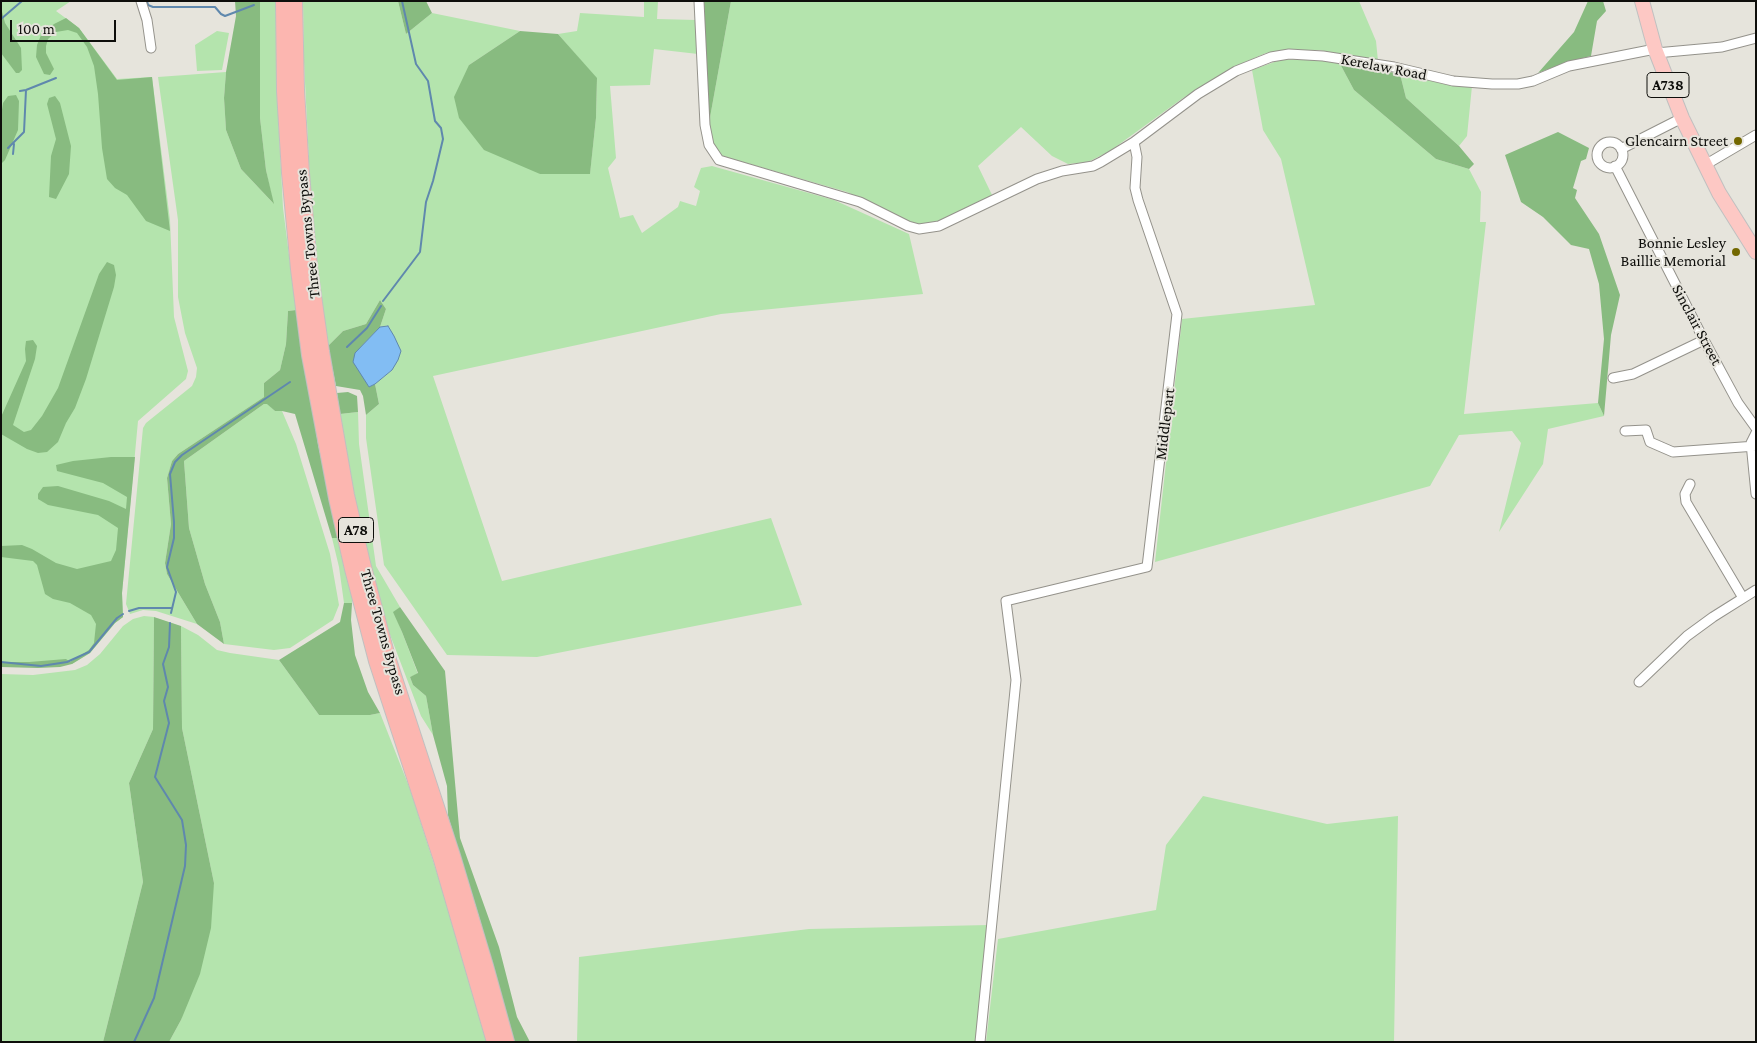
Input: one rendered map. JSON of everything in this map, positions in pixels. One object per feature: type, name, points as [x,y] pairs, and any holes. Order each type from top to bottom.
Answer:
[{"type":"highway","name":"Three Towns Bypass","points":[[283,1],[284,91],[288,173],[298,269],[309,355],[334,490],[376,661],[444,869],[494,1042]]},
{"type":"highway","name":"Three Towns Bypass","points":[[295,1],[300,136],[310,267],[322,352],[347,495],[388,657],[453,856],[507,1042]]},
{"type":"main road","name":"A738","points":[[1642,1],[1656,51],[1682,118],[1719,192],[1756,252]]},
{"type":"street","points":[[141,1],[147,20],[151,48]]},
{"type":"street","name":"Kerelaw Road","points":[[699,1],[705,125],[709,145],[719,160],[860,202],[908,226],[919,229],[938,226],[1037,179],[1062,171],[1093,166],[1134,142],[1198,94],[1236,71],[1271,57],[1289,54],[1322,56],[1394,67],[1454,80],[1492,84],[1518,84],[1533,81],[1569,66],[1656,51],[1722,47],[1756,38]]},
{"type":"street","points":[[1621,149],[1682,118]]},
{"type":"street","points":[[1705,165],[1756,135]]},
{"type":"street","name":"Middlepart","points":[[980,1042],[1016,680],[1006,601],[1147,567],[1177,314],[1135,188],[1137,157],[1134,142]]},
{"type":"street","points":[[1608,143],[1616,144],[1621,149],[1622,156],[1621,161],[1615,166],[1610,168],[1601,164],[1597,156],[1598,149],[1608,143]]},
{"type":"street","name":"Sinclair Street","points":[[1615,166],[1704,340],[1738,403],[1756,428]]},
{"type":"street","points":[[1613,378],[1633,374],[1704,340]]},
{"type":"street","points":[[1625,431],[1646,430],[1650,442],[1674,452],[1754,446]]},
{"type":"street","points":[[1756,433],[1751,443],[1754,446],[1756,494]]},
{"type":"street","points":[[1690,484],[1686,494],[1686,502],[1743,598]]},
{"type":"street","points":[[1639,682],[1687,636],[1756,590]]},
{"type":"green space","points":[[1,1],[71,1],[56,11],[79,28],[117,79],[152,77],[170,220],[174,317],[188,371],[186,379],[138,421],[122,593],[123,617],[115,623],[90,653],[72,664],[1,663]]},
{"type":"green space","points":[[235,1],[260,1],[260,118],[266,170],[274,204],[241,169],[226,130],[224,98],[226,72],[236,16]]},
{"type":"green space","points":[[260,1],[276,1],[278,113],[283,208],[296,310],[288,311],[286,344],[280,370],[264,383],[264,397],[178,454],[172,461],[167,478],[171,524],[165,563],[167,574],[197,624],[156,611],[143,610],[130,614],[126,604],[143,428],[146,423],[192,386],[197,368],[185,333],[178,297],[178,220],[158,77],[226,72],[224,98],[226,130],[241,169],[273,203],[266,170],[260,118]]},
{"type":"green space","points":[[303,1],[398,1],[406,34],[432,13],[520,31],[469,65],[540,174],[590,173],[596,118],[597,79],[558,34],[577,31],[580,13],[644,17],[644,1],[658,1],[657,19],[696,20],[698,54],[654,49],[650,85],[610,86],[616,158],[608,168],[620,218],[633,215],[642,233],[678,207],[680,201],[696,206],[700,191],[694,187],[701,168],[712,166],[834,200],[909,234],[923,294],[721,314],[433,376],[502,581],[771,518],[802,605],[537,657],[447,655],[384,565],[366,438],[366,415],[379,404],[375,384],[392,370],[389,326],[380,327],[386,309],[380,300],[366,324],[343,331],[328,346],[312,221]]},
{"type":"green space","points":[[398,1],[426,1],[432,13],[406,34]]},
{"type":"green space","points":[[704,1],[731,1],[709,123],[708,123]]},
{"type":"green space","points":[[731,1],[1359,1],[1376,41],[1378,61],[1319,50],[1266,53],[1238,65],[1183,98],[1110,151],[1088,162],[1068,164],[1052,156],[1021,127],[978,166],[993,197],[938,223],[915,225],[847,192],[722,156],[713,143],[709,123]]},
{"type":"green space","points":[[1588,1],[1603,1],[1606,11],[1597,21],[1591,56],[1567,62],[1538,73],[1574,32]]},
{"type":"green space","points":[[1,8],[5,23],[21,48],[22,70],[19,73],[16,73],[1,53]]},
{"type":"green space","points":[[66,18],[79,28],[117,80],[152,77],[170,231],[146,221],[127,195],[115,188],[107,179],[94,66],[87,47],[77,33],[68,30],[56,32],[48,39],[46,53],[54,69],[50,75],[44,74],[36,57],[37,45],[41,35],[54,24]]},
{"type":"green space","points":[[217,31],[229,33],[222,70],[197,71],[195,45]]},
{"type":"green space","points":[[520,31],[558,34],[597,78],[596,118],[590,174],[540,174],[484,150],[459,118],[454,97],[469,65]]},
{"type":"green space","points":[[1304,59],[1339,62],[1354,90],[1436,159],[1469,169],[1481,192],[1480,222],[1486,222],[1464,414],[1598,403],[1604,416],[1548,429],[1543,464],[1499,532],[1521,443],[1512,431],[1459,435],[1430,486],[1155,562],[1182,319],[1315,305],[1281,159],[1263,130],[1252,70],[1280,60]]},
{"type":"green space","points":[[1339,62],[1400,74],[1406,98],[1459,146],[1474,164],[1469,169],[1436,159],[1354,90]]},
{"type":"green space","points":[[1400,74],[1450,85],[1472,86],[1467,136],[1459,146],[1406,98]]},
{"type":"green space","points":[[16,95],[19,101],[18,130],[5,160],[1,164],[1,116],[3,103],[8,96]]},
{"type":"green space","points":[[55,96],[60,103],[71,146],[69,174],[56,199],[49,197],[51,156],[56,139],[47,104],[49,98]]},
{"type":"green space","points":[[1558,132],[1589,148],[1586,159],[1581,161],[1573,188],[1577,190],[1575,198],[1599,234],[1620,295],[1611,335],[1604,416],[1598,403],[1604,339],[1599,284],[1589,249],[1571,245],[1543,217],[1521,202],[1505,155]]},
{"type":"green space","points":[[107,262],[114,265],[116,275],[114,287],[86,379],[75,408],[58,442],[47,452],[38,453],[27,449],[1,434],[1,417],[26,361],[26,341],[33,340],[37,346],[35,359],[13,425],[24,432],[31,430],[42,416],[58,388],[99,274]]},
{"type":"green space","points":[[380,300],[386,309],[380,327],[355,353],[369,387],[375,384],[379,404],[366,415],[363,396],[360,390],[336,386],[328,346],[343,331],[366,324]]},
{"type":"green space","points":[[296,310],[318,444],[338,538],[332,538],[295,414],[275,411],[267,404],[264,404],[184,461],[189,528],[205,584],[220,622],[224,644],[197,624],[167,574],[165,563],[171,524],[167,478],[172,461],[178,454],[264,397],[264,383],[280,370],[286,344],[288,311]]},
{"type":"green space","points":[[348,392],[357,396],[358,412],[340,414],[337,393]]},
{"type":"green space","points":[[267,403],[275,411],[282,411],[296,444],[330,554],[339,605],[333,620],[290,648],[274,650],[224,644],[220,622],[205,584],[189,528],[184,461]]},
{"type":"green space","points":[[358,412],[359,444],[376,566],[400,607],[394,612],[418,674],[410,677],[413,685],[426,696],[433,735],[421,716],[384,619],[367,552],[348,466],[340,414]]},
{"type":"green space","points":[[111,457],[135,457],[122,593],[123,617],[115,623],[90,653],[72,664],[60,667],[38,668],[1,667],[1,662],[66,659],[70,662],[89,650],[94,643],[96,624],[91,615],[70,603],[53,599],[45,594],[37,565],[33,561],[1,557],[1,546],[22,545],[56,563],[77,569],[111,561],[116,550],[118,528],[98,515],[48,505],[38,499],[38,494],[43,487],[58,486],[109,501],[126,509],[127,497],[103,483],[57,471],[56,465],[73,461]]},
{"type":"green space","points":[[332,538],[338,538],[353,597],[352,603],[344,603],[339,567]]},
{"type":"green space","points":[[344,603],[352,603],[351,620],[355,655],[368,692],[380,713],[370,715],[319,715],[279,660],[340,622]]},
{"type":"green space","points":[[400,607],[445,671],[460,838],[499,947],[517,1017],[530,1042],[514,1042],[480,920],[448,816],[447,786],[433,735],[426,696],[413,685],[410,677],[418,673],[393,612]]},
{"type":"green space","points":[[144,616],[154,617],[153,729],[129,783],[143,882],[103,1042],[1,1042],[1,674],[33,675],[75,670],[87,665],[100,654],[123,626],[133,619]]},
{"type":"green space","points":[[154,617],[181,626],[182,728],[214,883],[211,928],[200,974],[181,1020],[169,1042],[103,1042],[143,882],[129,783],[153,729]]},
{"type":"green space","points":[[181,626],[198,635],[217,650],[279,660],[319,715],[370,715],[380,713],[410,789],[460,945],[488,1042],[169,1042],[181,1020],[214,883],[182,728]]},
{"type":"green space","points":[[1203,796],[1327,824],[1398,816],[1394,1042],[986,1042],[998,939],[1156,910],[1166,845]]},
{"type":"green space","points":[[988,925],[976,1042],[577,1042],[579,957],[809,929]]},
{"type":"water","points":[[388,326],[401,351],[392,370],[369,387],[353,362],[355,353],[380,327]]},
{"type":"waterway","points":[[1,19],[22,1]]},
{"type":"waterway","points":[[147,1],[148,5],[153,7],[215,7],[225,16],[254,5]]},
{"type":"waterway","points":[[383,301],[420,252],[426,202],[443,139],[441,128],[435,121],[428,81],[416,64],[402,1]]},
{"type":"waterway","points":[[20,91],[56,78]]},
{"type":"waterway","points":[[8,148],[24,132],[26,90]]},
{"type":"waterway","points":[[13,154],[14,144]]},
{"type":"waterway","points":[[347,347],[367,328],[381,306]]},
{"type":"waterway","points":[[171,613],[176,592],[167,567],[174,538],[170,474],[175,462],[182,455],[290,382]]},
{"type":"waterway","points":[[129,611],[139,608],[171,608]]},
{"type":"waterway","points":[[1,662],[41,666],[67,662],[89,652],[117,618],[123,614]]},
{"type":"waterway","points":[[134,1042],[154,998],[185,866],[186,845],[182,820],[155,777],[169,723],[164,701],[168,687],[163,664],[169,647],[170,623]]},
{"type":"place","name":"Glencairn Street","points":[[1738,141]]},
{"type":"place","name":"Bonnie Lesley Baillie Memorial","points":[[1736,252]]}]
